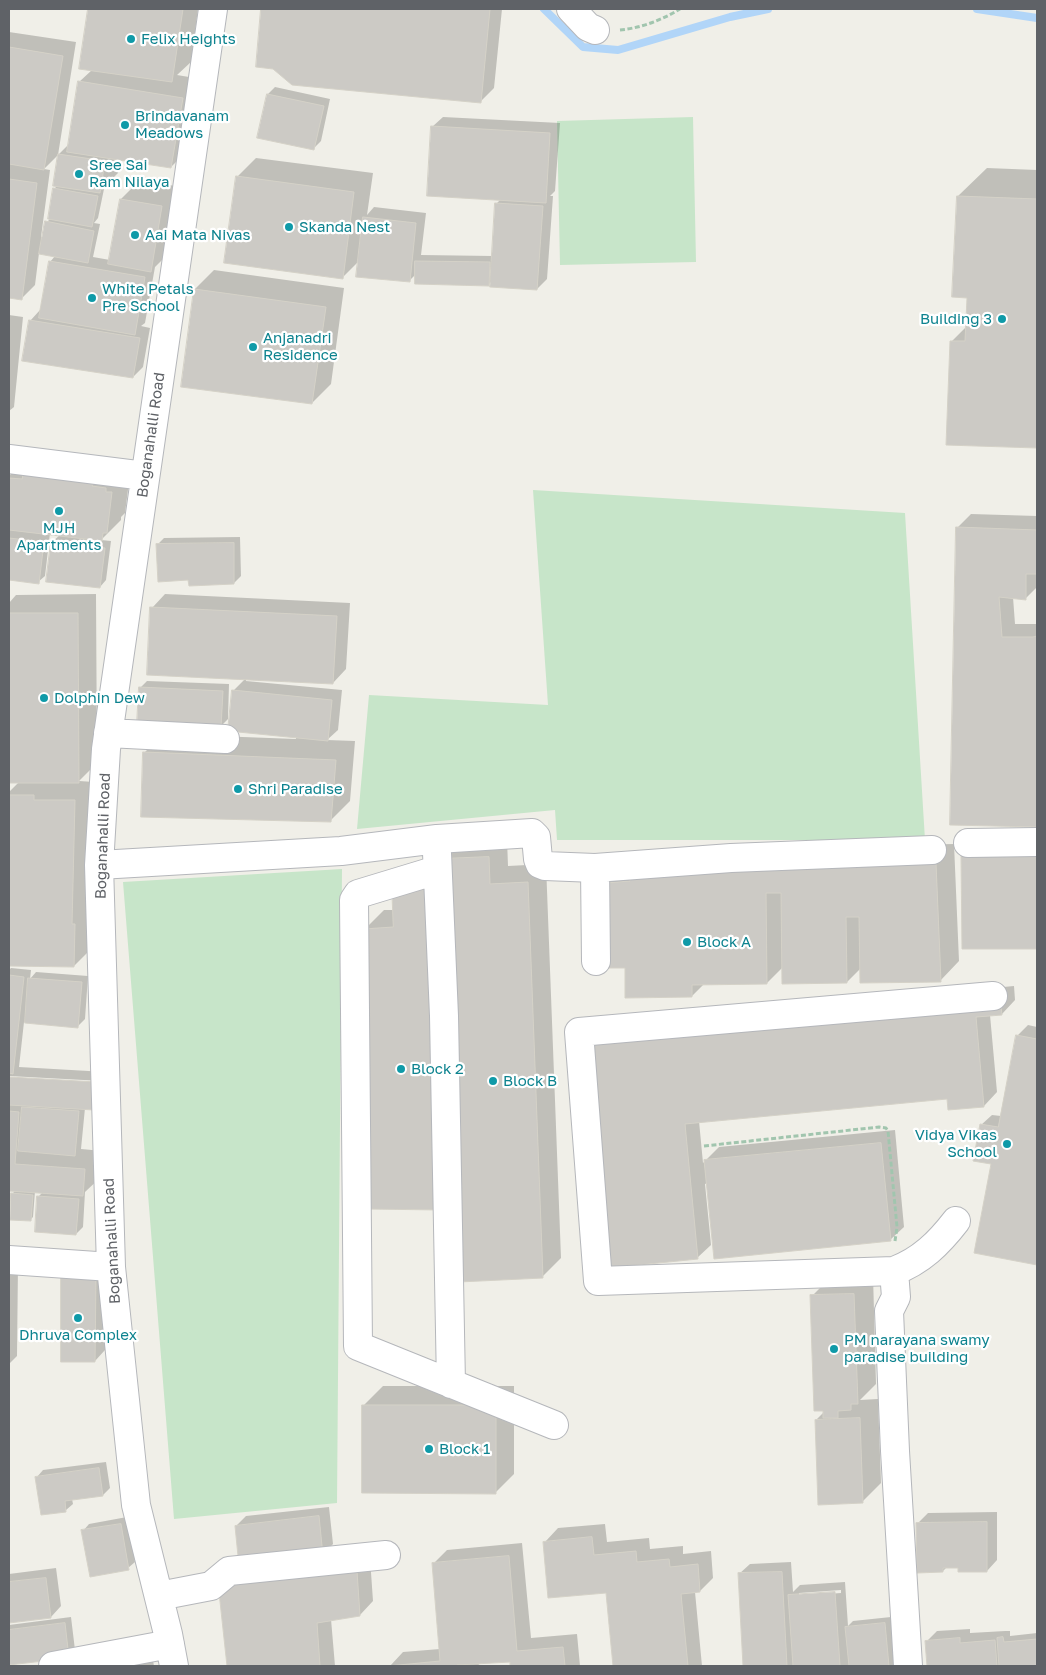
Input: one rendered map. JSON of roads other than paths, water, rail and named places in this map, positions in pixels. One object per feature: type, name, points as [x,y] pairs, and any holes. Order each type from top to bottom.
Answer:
[{"type":"street","name":"Boganahalli Road","points":[[172,1655],[136,1505],[111,1267],[99,866],[108,733],[213,9]]},
{"type":"street","points":[[571,9],[588,27],[595,30]]},
{"type":"street","points":[[9,459],[145,476]]},
{"type":"street","points":[[108,733],[225,739]]},
{"type":"street","points":[[99,866],[341,851],[437,839],[532,833],[536,837],[538,859],[540,864],[545,866],[595,868],[731,858],[932,850]]},
{"type":"street","points":[[437,839],[444,1016],[451,1384]]},
{"type":"street","points":[[968,843],[1037,842]]},
{"type":"street","points":[[595,868],[596,961]]},
{"type":"street","points":[[438,870],[358,894],[354,900],[358,1346],[554,1425]]},
{"type":"street","points":[[956,1221],[943,1237],[910,1265],[886,1272],[598,1281],[579,1032],[993,996]]},
{"type":"street","points":[[9,1260],[111,1267]]},
{"type":"street","points":[[886,1272],[896,1297],[889,1311],[894,1451],[908,1666]]},
{"type":"street","points":[[159,1596],[210,1586],[229,1571],[386,1556]]},
{"type":"street","points":[[53,1666],[172,1655]]},
{"type":"waterway","points":[[544,9],[583,47],[618,50],[730,17],[768,9]]},
{"type":"waterway","points":[[977,9],[1037,18]]},
{"type":"place","name":"Felix Heights","points":[[131,39]]},
{"type":"place","name":"Brindavanam Meadows","points":[[125,125]]},
{"type":"place","name":"Sree Sai Ram Nilaya","points":[[79,174]]},
{"type":"place","name":"Skanda Nest","points":[[289,227]]},
{"type":"place","name":"Aai Mata Nivas","points":[[135,235]]},
{"type":"place","name":"White Petals Pre School","points":[[92,298]]},
{"type":"place","name":"Building 3","points":[[1002,319]]},
{"type":"place","name":"Anjanadri Residence","points":[[253,347]]},
{"type":"place","name":"MJH Apartments","points":[[59,511]]},
{"type":"place","name":"Dolphin Dew","points":[[44,698]]},
{"type":"place","name":"Shri Paradise","points":[[238,789]]},
{"type":"place","name":"Block A","points":[[687,942]]},
{"type":"place","name":"Block 2","points":[[401,1069]]},
{"type":"place","name":"Block B","points":[[493,1081]]},
{"type":"place","name":"Vidya Vikas School","points":[[1007,1144]]},
{"type":"place","name":"Dhruva Complex","points":[[78,1318]]},
{"type":"place","name":"PM narayana swamy paradise building","points":[[834,1349]]},
{"type":"place","name":"Block 1","points":[[429,1449]]}]
